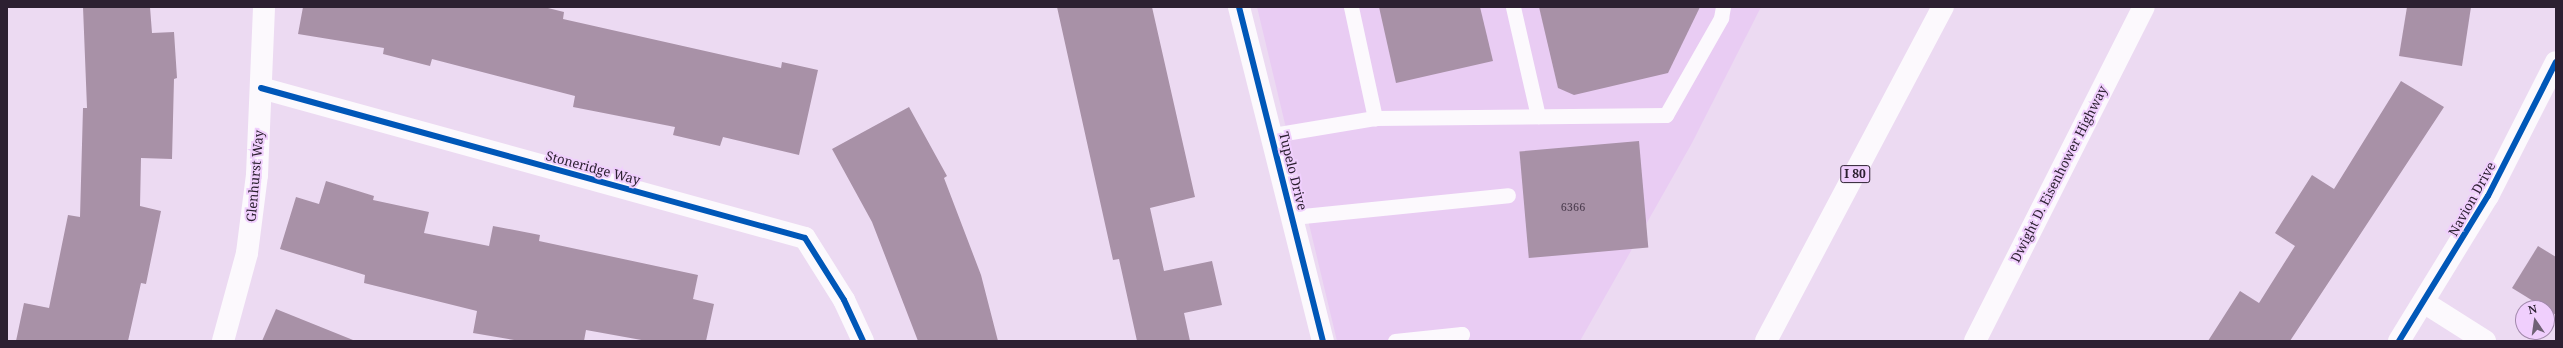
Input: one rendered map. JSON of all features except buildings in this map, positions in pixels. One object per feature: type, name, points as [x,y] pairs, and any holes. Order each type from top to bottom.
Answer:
[{"type":"main road","name":"Glenhurst Way","points":[[224,341],[247,253],[261,88],[264,7]]},
{"type":"main road","name":"Tupelo Drive","points":[[1239,7],[1273,135],[1323,341]]},
{"type":"main road","name":"I 80","points":[[1766,341],[1943,7]]},
{"type":"main road","name":"Dwight D. Eisenhower Highway","points":[[1975,341],[2144,7]]},
{"type":"main road","name":"Navion Drive","points":[[2399,341],[2425,303],[2488,196],[2556,62]]},
{"type":"main road","name":"Stoneridge Way","points":[[261,88],[805,238],[844,300],[863,341]]},
{"type":"main road","points":[[2425,303],[2485,341]]},
{"type":"lane","points":[[1351,7],[1375,118]]},
{"type":"lane","points":[[1513,7],[1538,116]]},
{"type":"lane","points":[[1273,135],[1375,118],[1666,115],[1721,18],[1723,7]]},
{"type":"lane","points":[[1293,217],[1508,195]]},
{"type":"lane","points":[[1395,341],[1462,334],[1460,341]]},
{"type":"shaded area","points":[[1257,7],[1761,7],[1692,143],[1580,341],[1337,341]]},
{"type":"cycle path","points":[[1239,7],[1323,341]]},
{"type":"cycle path","points":[[2399,341],[2488,196],[2556,62]]},
{"type":"cycle path","points":[[261,88],[805,238],[844,300],[863,341]]}]
